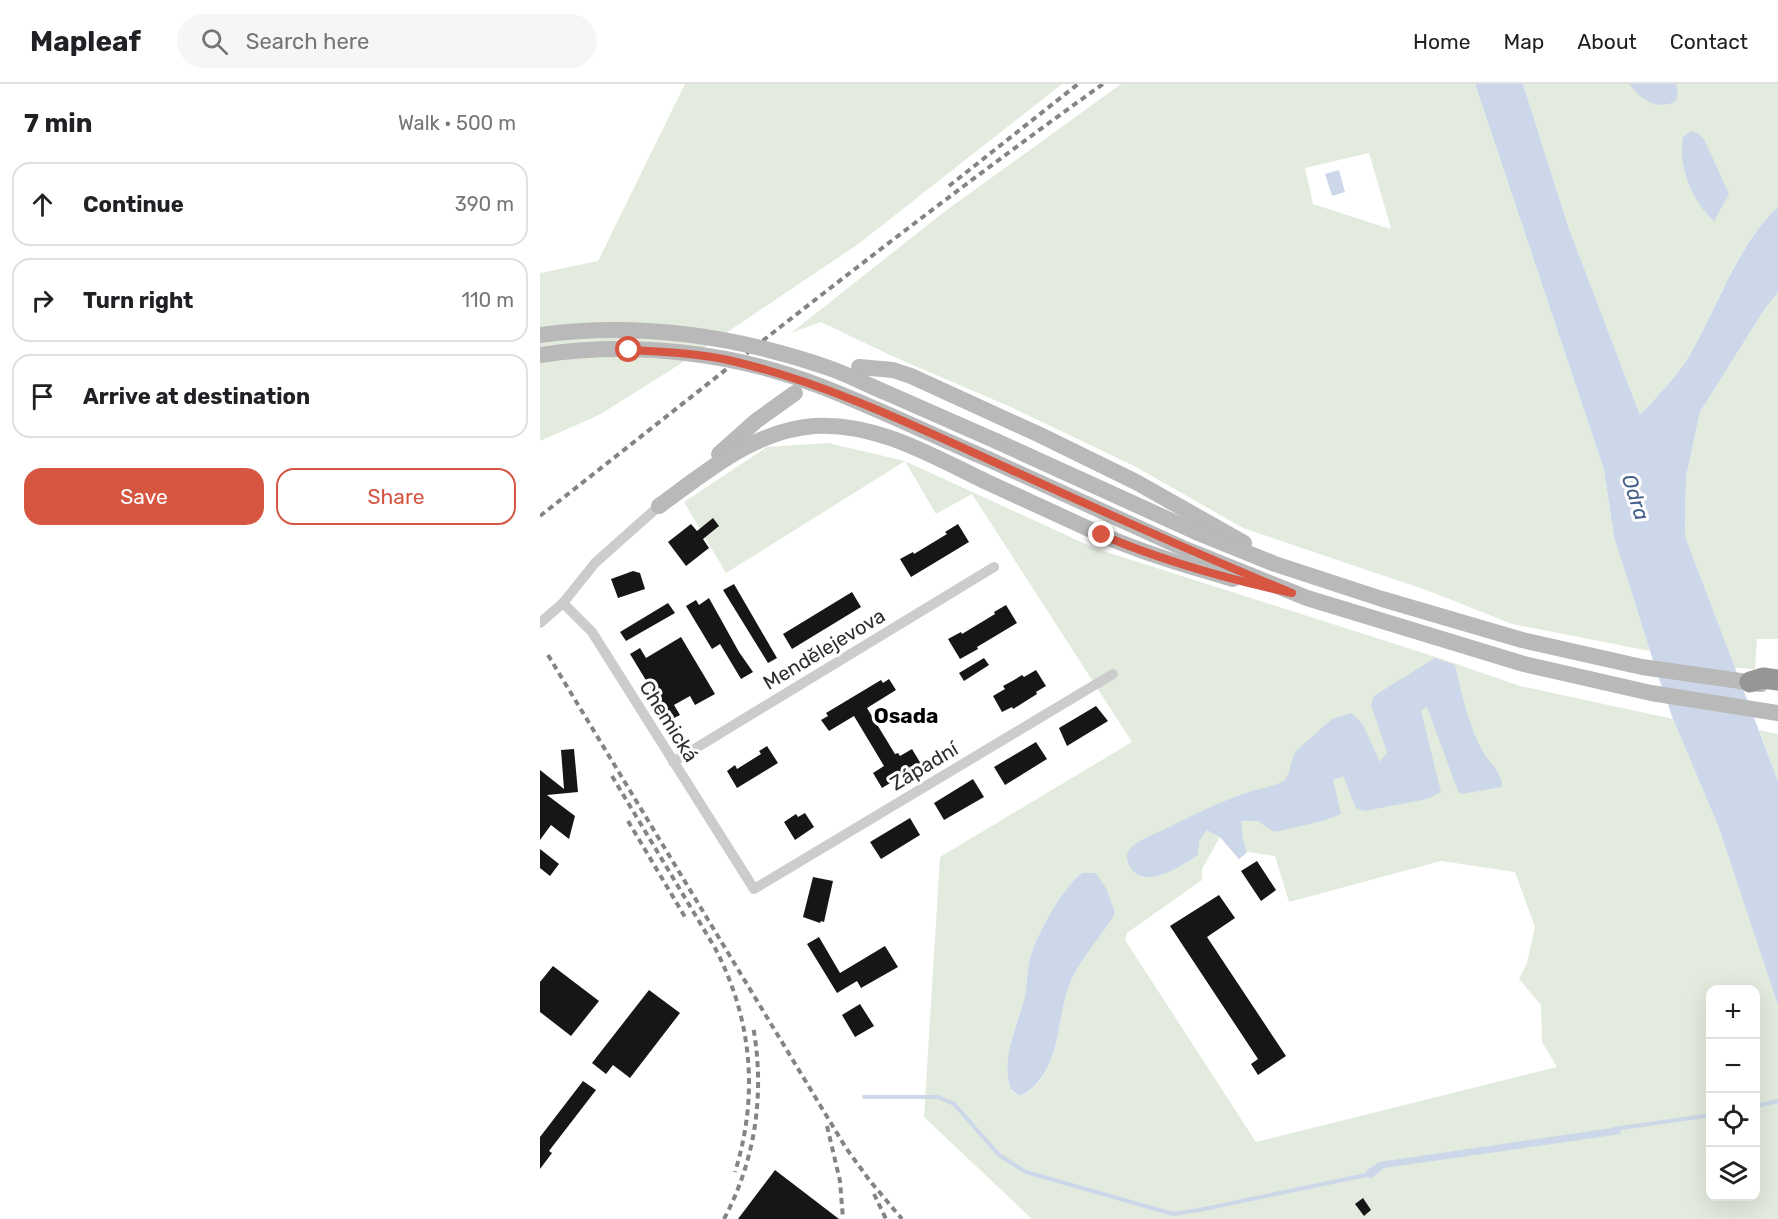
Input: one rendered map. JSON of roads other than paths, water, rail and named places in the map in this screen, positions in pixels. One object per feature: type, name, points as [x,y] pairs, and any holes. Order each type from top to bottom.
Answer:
[{"type":"highway","points":[[1750,682],[1763,678],[1778,680]]},
{"type":"main road","points":[[540,335],[583,330],[633,330],[686,334],[737,342],[831,369],[1196,532],[1275,564],[1382,599],[1522,640],[1642,667],[1778,686]]},
{"type":"main road","points":[[540,355],[583,351],[677,352],[726,359],[782,373],[820,386],[988,459],[1185,549],[1292,593],[1524,664],[1651,693],[1778,713]]},
{"type":"main road","points":[[859,367],[893,370],[911,376],[1040,435],[1136,482],[1239,539],[1275,564]]},
{"type":"main road","points":[[659,506],[756,421],[795,393]]},
{"type":"main road","points":[[659,506],[723,459],[760,439],[813,426],[871,431],[914,447],[1143,552],[1240,582],[1292,593]]},
{"type":"street","points":[[540,623],[563,603],[595,563],[659,506]]},
{"type":"street","name":"Mendělejevova","points":[[673,762],[994,567]]},
{"type":"street","name":"Chemická","points":[[563,603],[592,632],[754,889]]},
{"type":"street","name":"Západní","points":[[754,889],[1113,674]]},
{"type":"water","name":"Odra","points":[[1475,84],[1523,84],[1568,226],[1640,415],[1684,365],[1750,240],[1778,207],[1778,292],[1762,313],[1700,412],[1686,477],[1685,536],[1778,781],[1778,1006],[1719,828],[1673,719],[1657,673],[1614,537],[1604,470]]},
{"type":"water","points":[[1629,84],[1676,84],[1678,92],[1676,101],[1662,105],[1650,102],[1639,95]]},
{"type":"water","points":[[1691,131],[1704,139],[1729,194],[1714,221],[1699,204],[1688,183],[1682,159],[1682,148],[1683,137]]},
{"type":"water","points":[[1339,170],[1345,192],[1332,196],[1325,174]]},
{"type":"water","points":[[1435,658],[1455,665],[1473,730],[1482,750],[1498,772],[1502,787],[1461,794],[1458,791],[1427,707],[1421,711],[1441,792],[1427,799],[1365,811],[1356,808],[1343,776],[1333,780],[1341,814],[1323,821],[1274,832],[1258,821],[1241,821],[1247,852],[1239,859],[1220,837],[1207,830],[1199,841],[1198,855],[1173,870],[1154,877],[1145,877],[1137,874],[1130,867],[1128,852],[1140,841],[1220,803],[1284,781],[1296,751],[1332,719],[1352,713],[1363,725],[1380,762],[1387,752],[1371,705],[1374,696]]},
{"type":"water","points":[[1082,873],[1096,873],[1107,890],[1115,912],[1071,981],[1056,1044],[1045,1073],[1035,1086],[1021,1096],[1011,1090],[1007,1068],[1010,1045],[1025,995],[1029,960],[1039,934],[1052,911],[1067,888]]},
{"type":"water","points":[[1619,1127],[1621,1134],[1384,1168],[1371,1179],[1366,1175],[1367,1170],[1379,1162]]},
{"type":"waterway","points":[[864,1097],[938,1097],[954,1104],[999,1155],[1026,1172],[1173,1214],[1369,1173]]},
{"type":"waterway","points":[[1760,1105],[1778,1101]]},
{"type":"waterway","points":[[1614,1129],[1705,1116]]},
{"type":"railway","points":[[949,186],[1078,84]]},
{"type":"railway","points":[[540,516],[890,242],[1103,84]]},
{"type":"railway","points":[[548,655],[846,1148],[902,1219]]},
{"type":"railway","points":[[612,776],[715,948],[737,1002],[744,1030],[749,1086],[743,1143],[735,1172]]},
{"type":"railway","points":[[628,821],[685,917]]},
{"type":"railway","points":[[724,1219],[744,1173],[755,1125],[758,1076],[753,1026]]},
{"type":"railway","points":[[827,1126],[840,1181],[843,1219]]},
{"type":"railway","points":[[874,1194],[886,1219]]},
{"type":"district","name":"Osada","points":[[906,715]]}]
